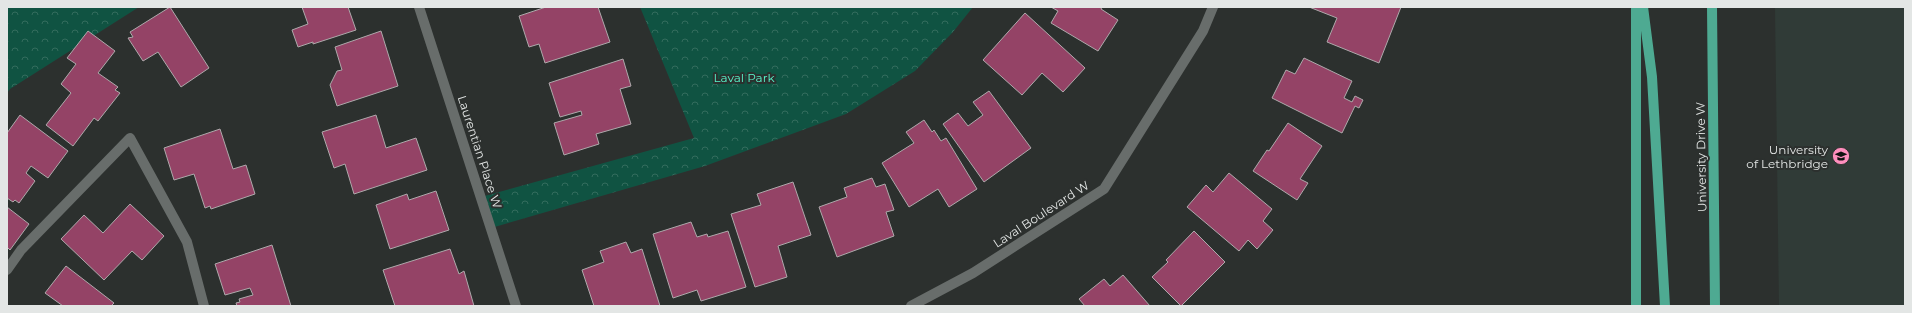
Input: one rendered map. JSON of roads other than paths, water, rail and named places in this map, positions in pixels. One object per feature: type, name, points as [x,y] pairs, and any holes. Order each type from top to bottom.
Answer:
[{"type":"main road","points":[[1636,7],[1636,306]]},
{"type":"main road","points":[[1643,7],[1652,77],[1665,306]]},
{"type":"main road","name":"University Drive W","points":[[1712,7],[1715,306]]},
{"type":"street","name":"Laurentian Place W","points":[[420,7],[516,306]]},
{"type":"street","name":"Laval Boulevard W","points":[[911,306],[973,273],[1104,189],[1203,31],[1213,7]]},
{"type":"street","points":[[7,270],[21,250],[130,138],[187,242],[204,306]]},
{"type":"place","name":"University of Lethbridge","points":[[1841,156]]},
{"type":"park label","name":"Laval Park","points":[[744,77]]}]
